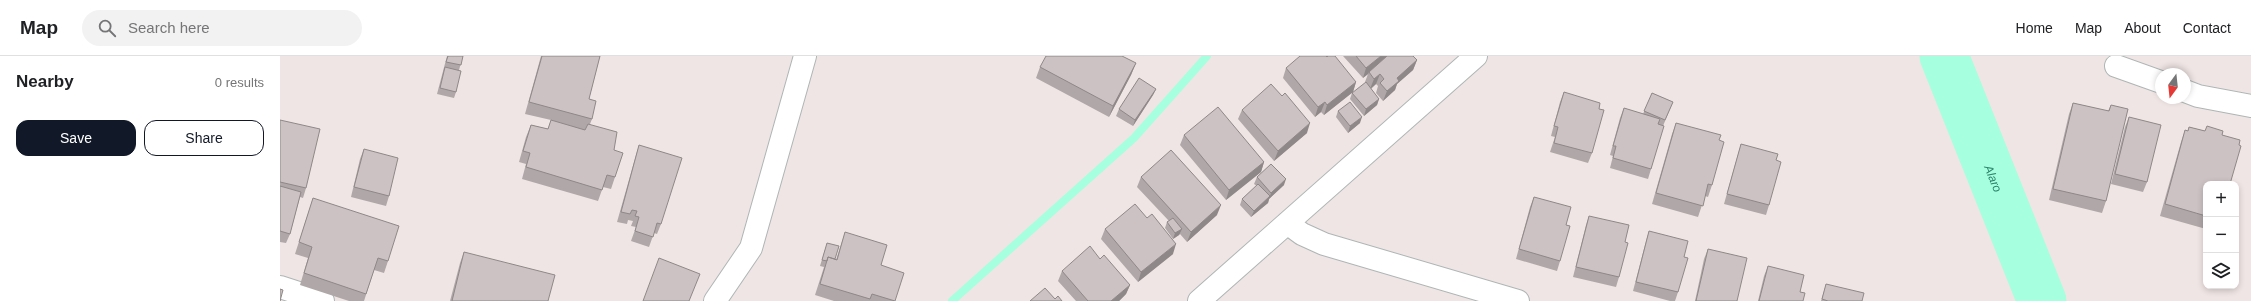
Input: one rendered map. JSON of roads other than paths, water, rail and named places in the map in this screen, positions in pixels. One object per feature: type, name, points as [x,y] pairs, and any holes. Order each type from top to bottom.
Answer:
[{"type":"street","points":[[715,301],[751,248],[805,56]]},
{"type":"street","points":[[1199,301],[1476,56]]},
{"type":"street","points":[[2116,66],[2155,80]]},
{"type":"street","points":[[2191,93],[2251,106]]},
{"type":"street","points":[[1287,222],[1302,234],[1324,244],[1488,297],[1518,301]]},
{"type":"street","points":[[280,287],[323,301]]},
{"type":"waterway","points":[[952,301],[1134,138],[1207,56]]},
{"type":"waterway","name":"Alaro","points":[[1944,56],[2042,301]]}]
